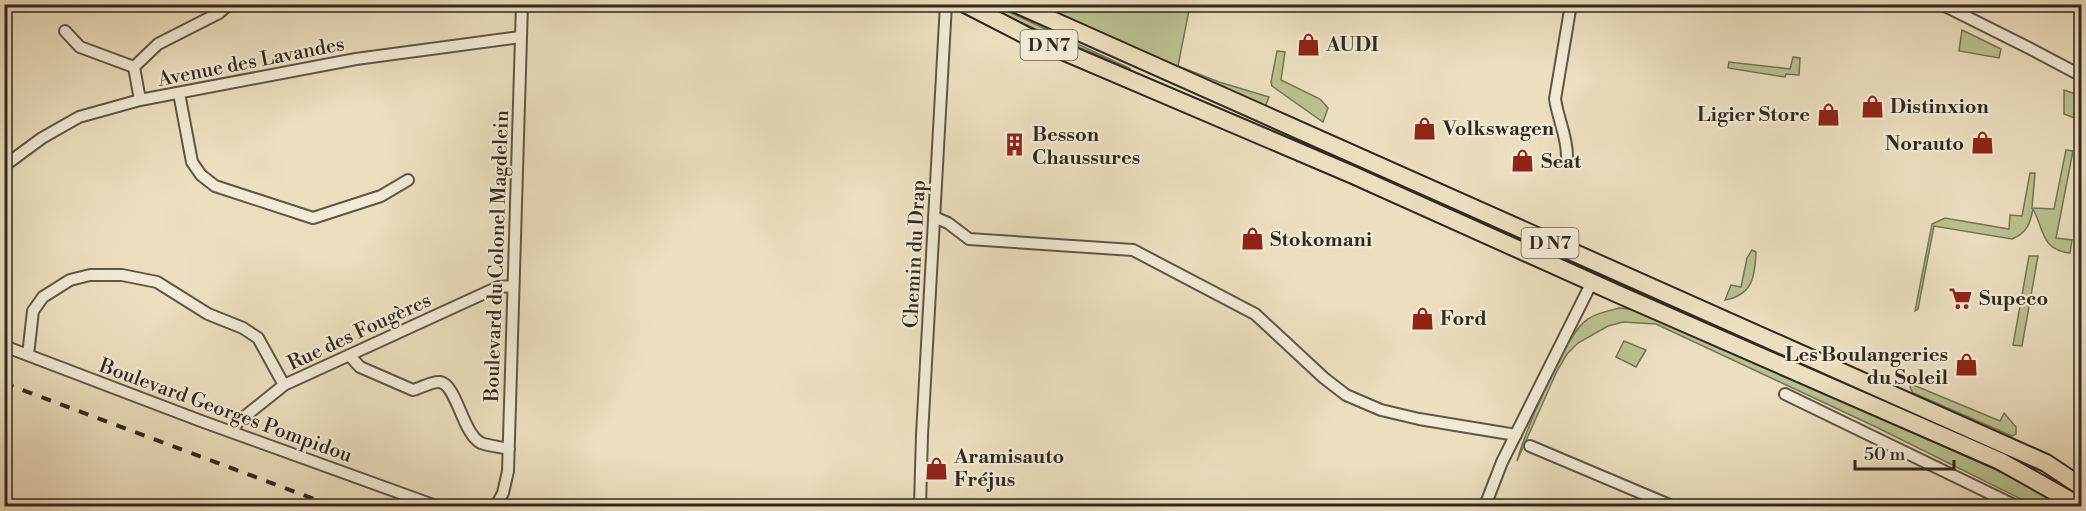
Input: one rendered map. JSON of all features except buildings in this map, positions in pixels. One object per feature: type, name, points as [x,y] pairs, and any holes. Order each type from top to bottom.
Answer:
[{"type":"main road","name":"D N7","points":[[965,4],[1027,36],[1353,175],[2000,461],[2080,507]]},
{"type":"main road","name":"D N7","points":[[1016,4],[2046,463],[2082,487]]},
{"type":"street","points":[[134,67],[158,44],[219,13],[229,4]]},
{"type":"street","name":"Boulevard du Colonel Magdelein","points":[[496,507],[508,471],[522,4]]},
{"type":"street","name":"Chemin du Drap","points":[[920,507],[946,4]]},
{"type":"street","points":[[1567,156],[1567,142],[1557,113],[1556,99],[1570,4]]},
{"type":"street","points":[[1941,4],[2082,76]]},
{"type":"street","points":[[65,31],[80,47],[134,67]]},
{"type":"street","name":"Avenue des Lavandes","points":[[4,166],[42,138],[80,117],[140,100],[356,59],[520,38]]},
{"type":"street","points":[[134,67],[140,100]]},
{"type":"street","points":[[179,93],[192,162],[201,175],[215,186],[313,218],[381,196],[408,180]]},
{"type":"street","points":[[934,217],[948,223],[969,239],[1133,250],[1255,314],[1324,378],[1346,395],[1381,410],[1410,417],[1515,435]]},
{"type":"street","points":[[28,355],[33,310],[43,297],[70,280],[90,275],[122,275],[157,282],[208,314],[243,328],[258,338],[284,385]]},
{"type":"street","points":[[1485,507],[1502,462],[1592,282]]},
{"type":"street","name":"Rue des Fougères","points":[[232,431],[238,422],[284,385],[498,287],[513,286]]},
{"type":"street","name":"Boulevard Georges Pompidou","points":[[4,346],[436,507]]},
{"type":"street","points":[[349,355],[360,367],[413,390],[443,382],[449,388],[468,429],[481,442],[509,449]]},
{"type":"street","points":[[1785,394],[2016,507]]},
{"type":"street","points":[[1530,446],[1672,507]]},
{"type":"green space","points":[[981,5],[994,5],[1131,69],[1049,35]]},
{"type":"green space","points":[[1034,5],[1190,5],[1178,66],[1219,82],[1269,97],[1265,107]]},
{"type":"green space","points":[[1962,30],[2001,49],[1999,58],[1959,51]]},
{"type":"green space","points":[[1277,51],[1285,52],[1281,80],[1320,99],[1328,108],[1323,122],[1272,86]]},
{"type":"green space","points":[[1793,57],[1800,58],[1799,75],[1786,74],[1785,77],[1728,68],[1729,62],[1790,69]]},
{"type":"green space","points":[[2064,90],[2081,96],[2077,119],[2064,114]]},
{"type":"green space","points":[[2066,150],[2073,151],[2056,238],[2072,240],[2070,253],[2054,248],[2048,243],[2033,209],[2027,227],[2012,239],[1934,226],[1918,309],[1915,311],[1932,224],[1945,218],[2009,229],[2010,215],[2022,216],[2030,173],[2035,173],[2032,208],[2054,209]]},
{"type":"green space","points":[[1752,250],[1756,252],[1751,283],[1742,294],[1725,300],[1731,285],[1741,287],[1747,258]]},
{"type":"green space","points":[[2029,256],[2038,256],[2022,346],[2013,345]]},
{"type":"green space","points":[[1619,308],[1639,310],[2012,477],[2062,506],[2035,506],[1876,427],[1656,324],[1623,322],[1608,326],[1578,343],[1567,354],[1557,371],[1517,461],[1537,407],[1568,343],[1588,319]]},
{"type":"green space","points":[[1624,341],[1646,350],[1636,367],[1616,357]]},
{"type":"green space","points":[[1911,384],[2000,421],[2004,413],[2016,427],[2016,434],[2012,436],[1913,393]]},
{"type":"railway","points":[[4,383],[333,506]]},
{"type":"place","name":"AUDI","points":[[1308,44]]},
{"type":"place","name":"Distinxion","points":[[1872,106]]},
{"type":"place","name":"Ligier Store","points":[[1828,114]]},
{"type":"place","name":"Volkswagen","points":[[1425,128]]},
{"type":"place","name":"Norauto","points":[[1982,143]]},
{"type":"place","name":"Besson Chaussures","points":[[1014,145]]},
{"type":"place","name":"Seat","points":[[1523,161]]},
{"type":"place","name":"Stokomani","points":[[1252,239]]},
{"type":"place","name":"Supeco","points":[[1961,298]]},
{"type":"place","name":"Ford","points":[[1422,318]]},
{"type":"place","name":"Les Boulangeries du Soleil","points":[[1966,365]]},
{"type":"place","name":"Aramisauto Fréjus","points":[[936,468]]}]
